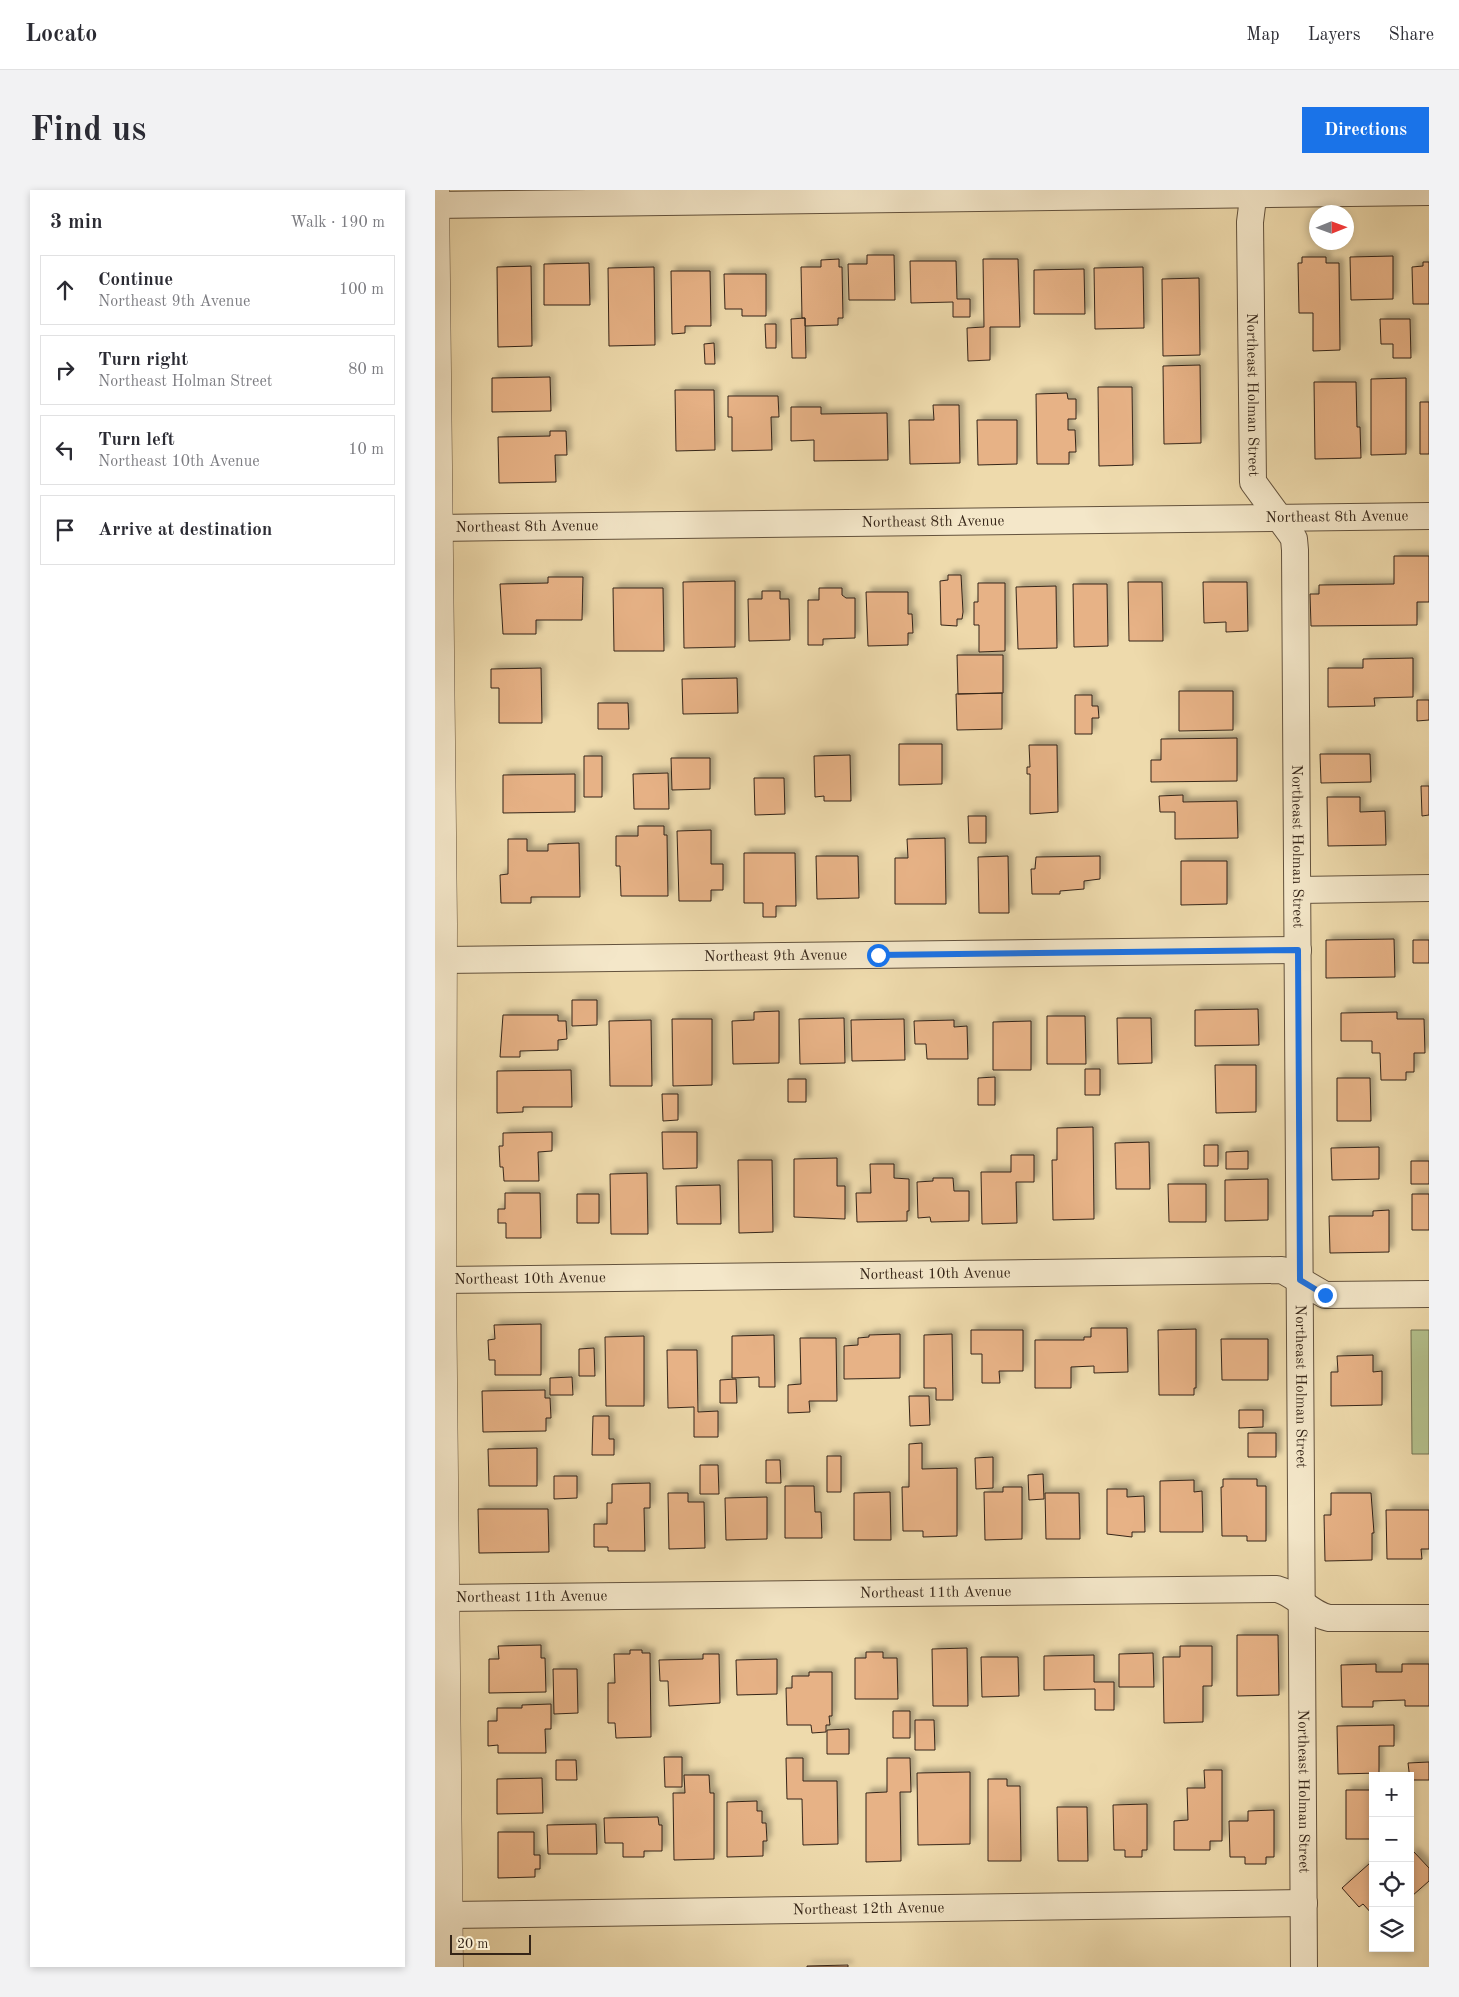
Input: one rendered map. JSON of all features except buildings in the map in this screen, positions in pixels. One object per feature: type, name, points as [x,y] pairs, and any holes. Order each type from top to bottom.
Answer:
[{"type":"street","points":[[435,190],[442,1912],[449,1967]]},
{"type":"street","points":[[435,205],[1254,192],[1429,192]]},
{"type":"street","name":"Northeast Holman Street","points":[[1254,192],[1249,222],[1253,482],[1291,534],[1295,544],[1304,1967]]},
{"type":"street","name":"Northeast 8th Avenue","points":[[437,528],[1429,516]]},
{"type":"street","points":[[1298,890],[1429,888]]},
{"type":"street","name":"Northeast 9th Avenue","points":[[439,958],[1298,950]]},
{"type":"street","name":"Northeast 10th Avenue","points":[[439,1278],[1282,1270],[1325,1295],[1429,1294]]},
{"type":"street","name":"Northeast 11th Avenue","points":[[441,1595],[1277,1588],[1288,1592],[1320,1616],[1329,1618],[1429,1618]]},
{"type":"street","name":"Northeast 12th Avenue","points":[[442,1912],[1304,1903]]},
{"type":"green space","points":[[1411,1330],[1429,1330],[1429,1454],[1412,1454]]},
{"type":"route","points":[[878,955],[1298,950],[1300,1280],[1325,1295]]}]
